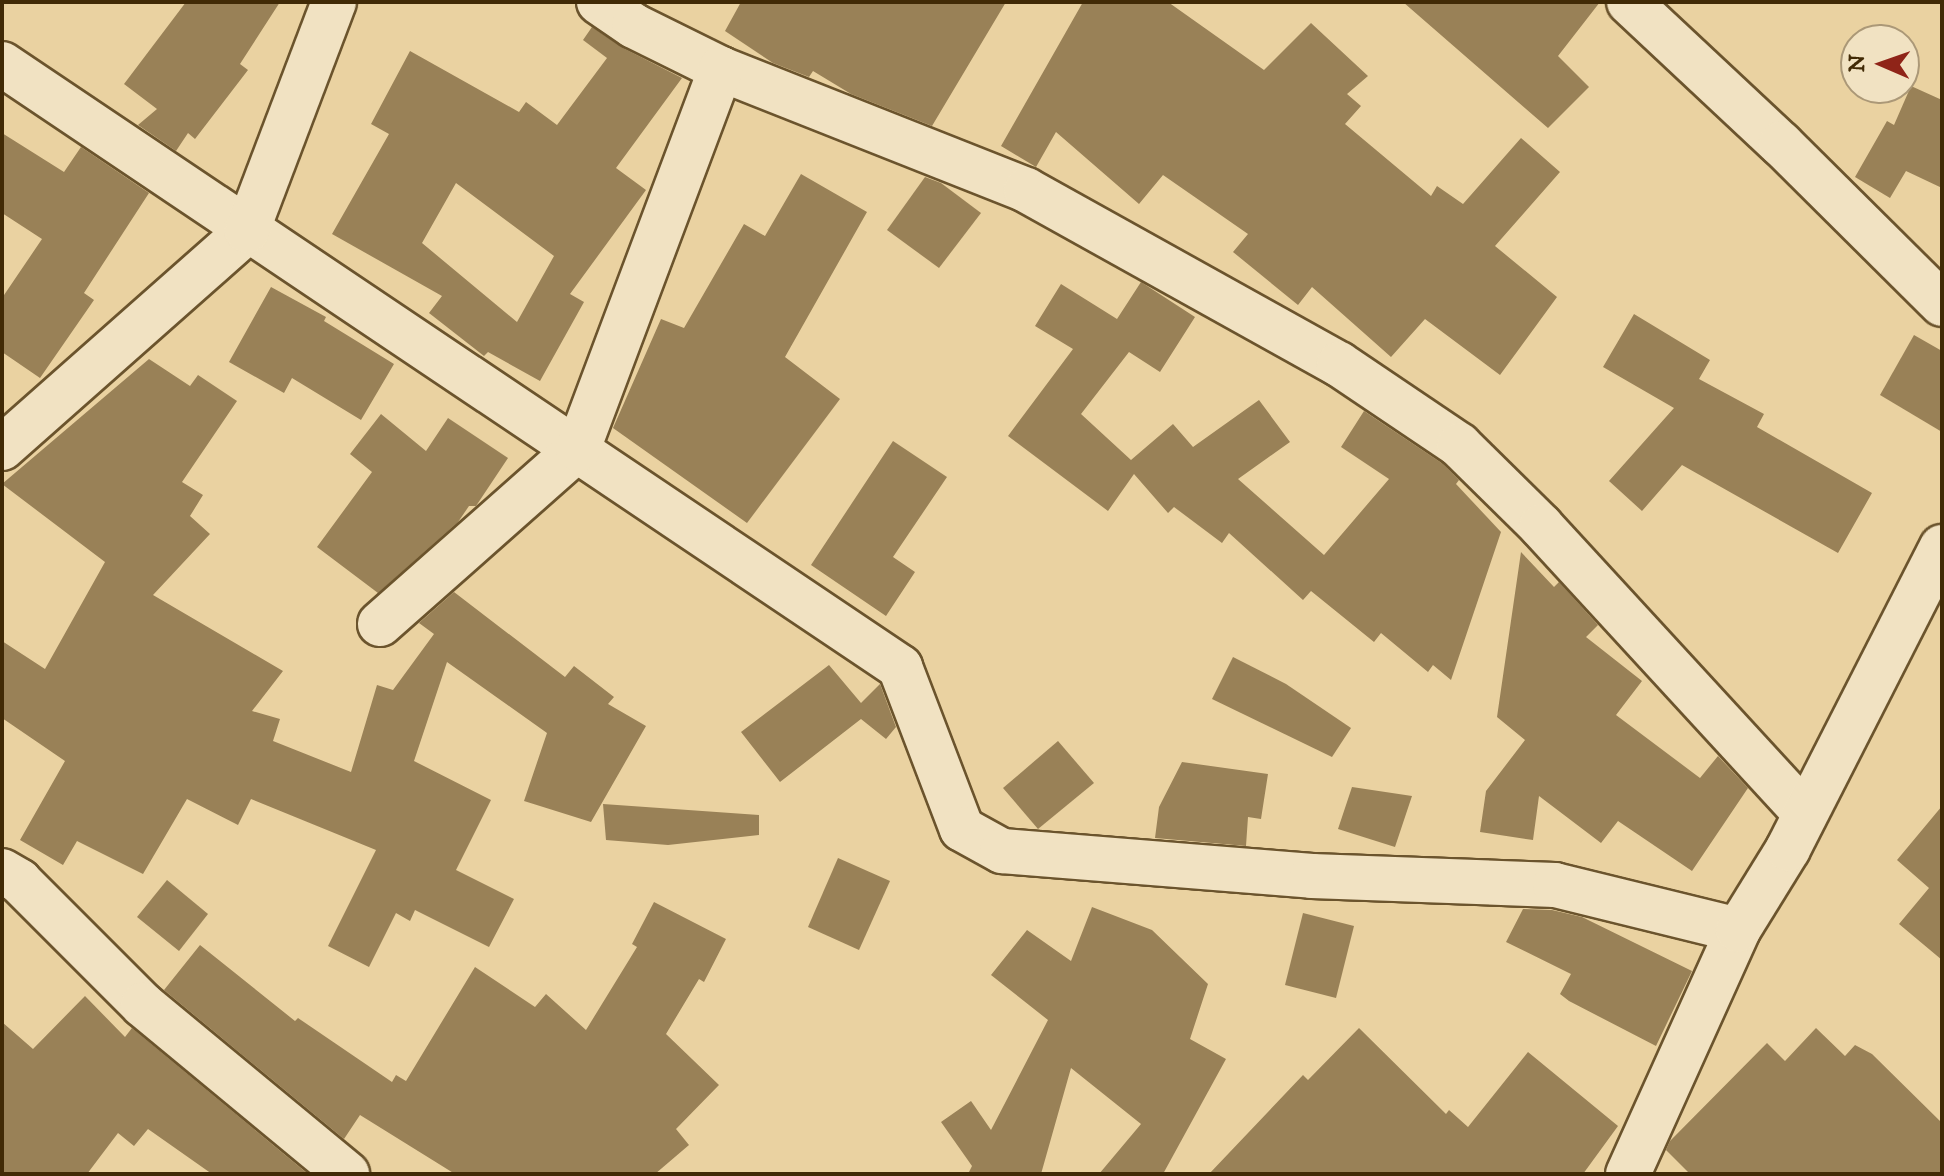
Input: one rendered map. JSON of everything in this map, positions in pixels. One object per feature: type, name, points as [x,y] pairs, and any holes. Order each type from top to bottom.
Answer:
[{"type":"street","points":[[2,448],[247,231],[334,2]]},
{"type":"street","points":[[599,2],[634,26],[721,69],[1026,190],[1339,364],[1459,445],[1541,526],[1805,813]]},
{"type":"street","points":[[1629,2],[1781,144],[1942,304]]},
{"type":"street","points":[[2,64],[900,667],[962,829],[1002,851],[1312,876],[1555,885],[1738,930]]},
{"type":"street","points":[[380,624],[578,449],[721,69]]},
{"type":"street","points":[[1637,1169],[1738,930],[1788,849],[1942,547]]},
{"type":"street","points":[[2,871],[19,881],[143,1005],[347,1174]]},
{"type":"building","points":[[186,2],[280,2],[240,64],[248,70],[195,139],[188,133],[176,151],[138,125],[157,109],[124,84]]},
{"type":"building","points":[[741,2],[1006,2],[932,126],[851,94],[813,71],[809,77],[773,63],[725,31]]},
{"type":"building","points":[[1083,2],[1168,2],[1264,70],[1311,23],[1368,76],[1347,94],[1361,106],[1345,124],[1431,196],[1437,186],[1463,204],[1521,138],[1560,172],[1495,246],[1557,297],[1500,375],[1425,319],[1391,357],[1312,287],[1298,305],[1233,252],[1248,234],[1163,175],[1139,204],[1056,132],[1036,167],[1001,146]]},
{"type":"building","points":[[1403,2],[1600,2],[1558,56],[1589,87],[1548,128]]},
{"type":"building","points":[[592,27],[623,48],[682,78],[616,168],[646,190],[570,294],[584,302],[540,381],[488,352],[484,356],[429,313],[442,296],[332,234],[389,134],[371,124],[410,51],[519,112],[526,102],[557,125],[607,58],[583,40]],"holes":[[[456,183],[554,256],[517,322],[422,243]]]},
{"type":"building","points":[[1920,90],[1942,100],[1942,188],[1906,171],[1890,198],[1855,177],[1887,121],[1894,125],[1903,104],[1920,104]]},
{"type":"building","points":[[2,133],[64,172],[81,147],[149,193],[84,293],[94,300],[40,378],[2,352],[2,298],[42,239],[2,213]]},
{"type":"building","points":[[801,174],[867,212],[785,357],[840,399],[747,523],[613,428],[661,319],[684,328],[744,224],[765,236]]},
{"type":"building","points":[[925,177],[941,183],[981,213],[939,268],[887,230]]},
{"type":"building","points":[[1141,282],[1195,317],[1160,372],[1129,352],[1081,414],[1131,460],[1173,424],[1193,447],[1259,400],[1290,442],[1238,479],[1324,555],[1389,479],[1341,447],[1364,411],[1443,464],[1459,480],[1456,484],[1501,532],[1451,680],[1433,665],[1428,672],[1381,633],[1374,642],[1311,591],[1303,600],[1229,533],[1222,543],[1174,507],[1168,513],[1134,474],[1108,511],[1008,436],[1073,349],[1035,326],[1061,284],[1117,319]]},
{"type":"building","points":[[271,287],[326,317],[324,321],[394,364],[361,420],[292,378],[284,393],[229,362]]},
{"type":"building","points":[[1634,314],[1710,360],[1699,379],[1764,414],[1757,427],[1872,493],[1838,553],[1682,465],[1642,511],[1609,481],[1674,408],[1603,367]]},
{"type":"building","points":[[1914,335],[1942,351],[1942,432],[1880,395]]},
{"type":"building","points":[[149,359],[190,386],[198,375],[237,401],[182,482],[203,495],[190,516],[210,534],[153,595],[283,671],[252,711],[280,719],[273,741],[351,772],[377,685],[393,690],[434,634],[419,623],[454,592],[565,677],[574,666],[614,697],[608,704],[646,726],[591,822],[524,801],[547,733],[447,662],[414,761],[491,800],[456,870],[514,899],[489,947],[415,910],[410,921],[396,913],[369,967],[328,946],[376,850],[251,799],[238,825],[187,799],[143,874],[77,841],[63,865],[20,840],[65,761],[2,718],[2,641],[45,669],[105,562],[2,484]]},
{"type":"building","points":[[381,414],[426,451],[448,418],[508,458],[476,506],[469,506],[458,522],[378,593],[317,547],[372,472],[350,454]]},
{"type":"building","points":[[893,441],[947,477],[893,557],[915,572],[886,616],[811,565]]},
{"type":"building","points":[[1521,552],[1554,587],[1559,582],[1598,625],[1586,637],[1642,681],[1616,715],[1700,778],[1718,756],[1748,788],[1692,871],[1618,821],[1601,843],[1539,796],[1533,840],[1480,832],[1486,791],[1525,740],[1497,717]]},
{"type":"building","points":[[1233,657],[1286,684],[1351,728],[1332,757],[1212,699]]},
{"type":"building","points":[[829,665],[861,703],[880,684],[896,727],[886,739],[861,719],[780,782],[741,732]]},
{"type":"building","points":[[1058,741],[1094,783],[1038,829],[1003,788]]},
{"type":"building","points":[[1182,762],[1268,774],[1261,819],[1248,817],[1246,846],[1155,838],[1159,807]]},
{"type":"building","points":[[1352,787],[1412,796],[1395,847],[1338,829]]},
{"type":"building","points":[[603,804],[759,815],[759,835],[668,845],[606,840]]},
{"type":"building","points":[[1942,806],[1942,960],[1899,924],[1929,888],[1897,860]]},
{"type":"building","points":[[838,858],[890,881],[859,950],[808,927]]},
{"type":"building","points":[[167,880],[208,914],[179,951],[137,917]]},
{"type":"building","points":[[654,902],[726,939],[704,982],[699,979],[666,1034],[719,1085],[676,1129],[689,1145],[655,1174],[455,1174],[360,1115],[344,1139],[164,990],[200,945],[295,1021],[298,1018],[392,1082],[396,1075],[406,1081],[475,967],[535,1007],[546,994],[586,1030],[637,947],[632,944]]},
{"type":"building","points":[[1092,907],[1152,930],[1208,984],[1190,1039],[1226,1059],[1163,1174],[1099,1174],[1141,1124],[1071,1068],[1041,1174],[968,1174],[972,1166],[941,1122],[971,1101],[991,1130],[1048,1020],[991,975],[1027,930],[1071,961]]},
{"type":"building","points":[[1523,909],[1552,910],[1582,917],[1692,971],[1656,1046],[1569,1001],[1560,994],[1571,974],[1506,942]]},
{"type":"building","points":[[1303,913],[1354,926],[1336,998],[1285,985]]},
{"type":"building","points":[[85,996],[125,1037],[132,1028],[308,1174],[212,1174],[148,1129],[134,1146],[118,1133],[87,1174],[2,1174],[2,1022],[33,1049]]},
{"type":"building","points":[[1359,1028],[1446,1114],[1449,1110],[1468,1127],[1528,1052],[1618,1126],[1583,1174],[1209,1174],[1303,1075],[1308,1080]]},
{"type":"building","points":[[1816,1028],[1845,1056],[1855,1045],[1872,1054],[1942,1123],[1942,1174],[1690,1174],[1666,1150],[1670,1141],[1767,1043],[1785,1061]]}]
